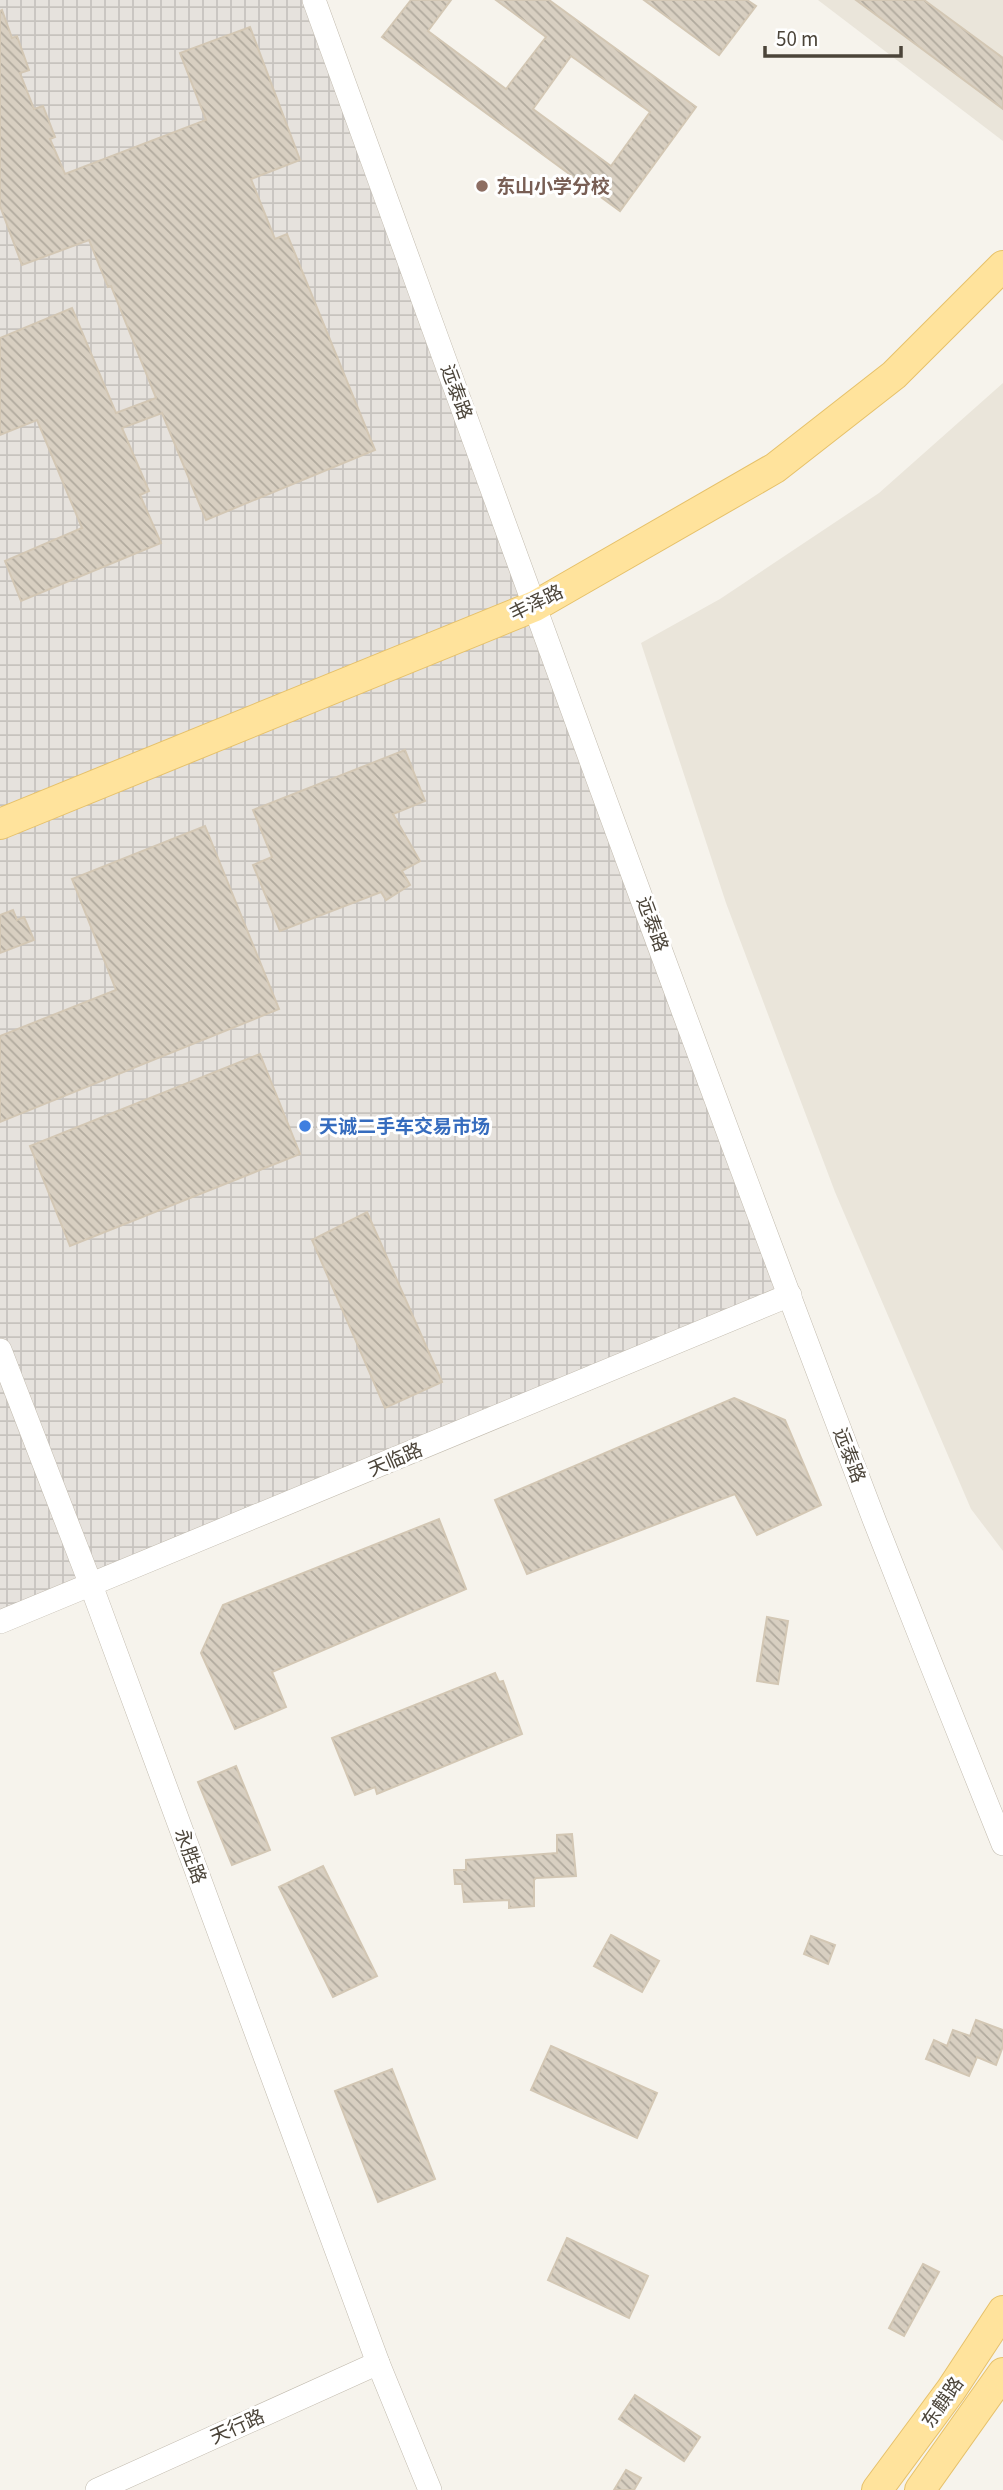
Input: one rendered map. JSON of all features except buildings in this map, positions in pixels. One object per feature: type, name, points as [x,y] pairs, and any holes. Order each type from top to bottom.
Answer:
[{"type":"main road","name":"丰泽路","points":[[0,824],[535,606],[775,468],[894,374],[1003,266]]},
{"type":"main road","name":"东麒路","points":[[877,2490],[951,2390],[1003,2311]]},
{"type":"main road","name":"东麒路","points":[[920,2490],[1003,2373]]},
{"type":"street","name":"远泰路","points":[[314,0],[790,1295],[876,1524],[1003,1844]]},
{"type":"street","name":"天临路","points":[[0,1622],[790,1295]]},
{"type":"street","name":"永胜路","points":[[0,1350],[91,1585],[378,2362],[430,2490]]},
{"type":"street","name":"天行路","points":[[97,2490],[378,2362]]},
{"type":"shaded area","points":[[0,0],[314,0],[790,1295],[0,1618]]},
{"type":"shaded area","points":[[818,0],[1003,0],[1003,141]]},
{"type":"shaded area","points":[[1003,383],[1003,1551],[971,1509],[835,1192],[726,903],[641,643],[720,599],[879,493]]},
{"type":"place","name":"东山小学分校","points":[[482,186]]},
{"type":"place","name":"天诚二手车交易市场","points":[[305,1126]]}]
